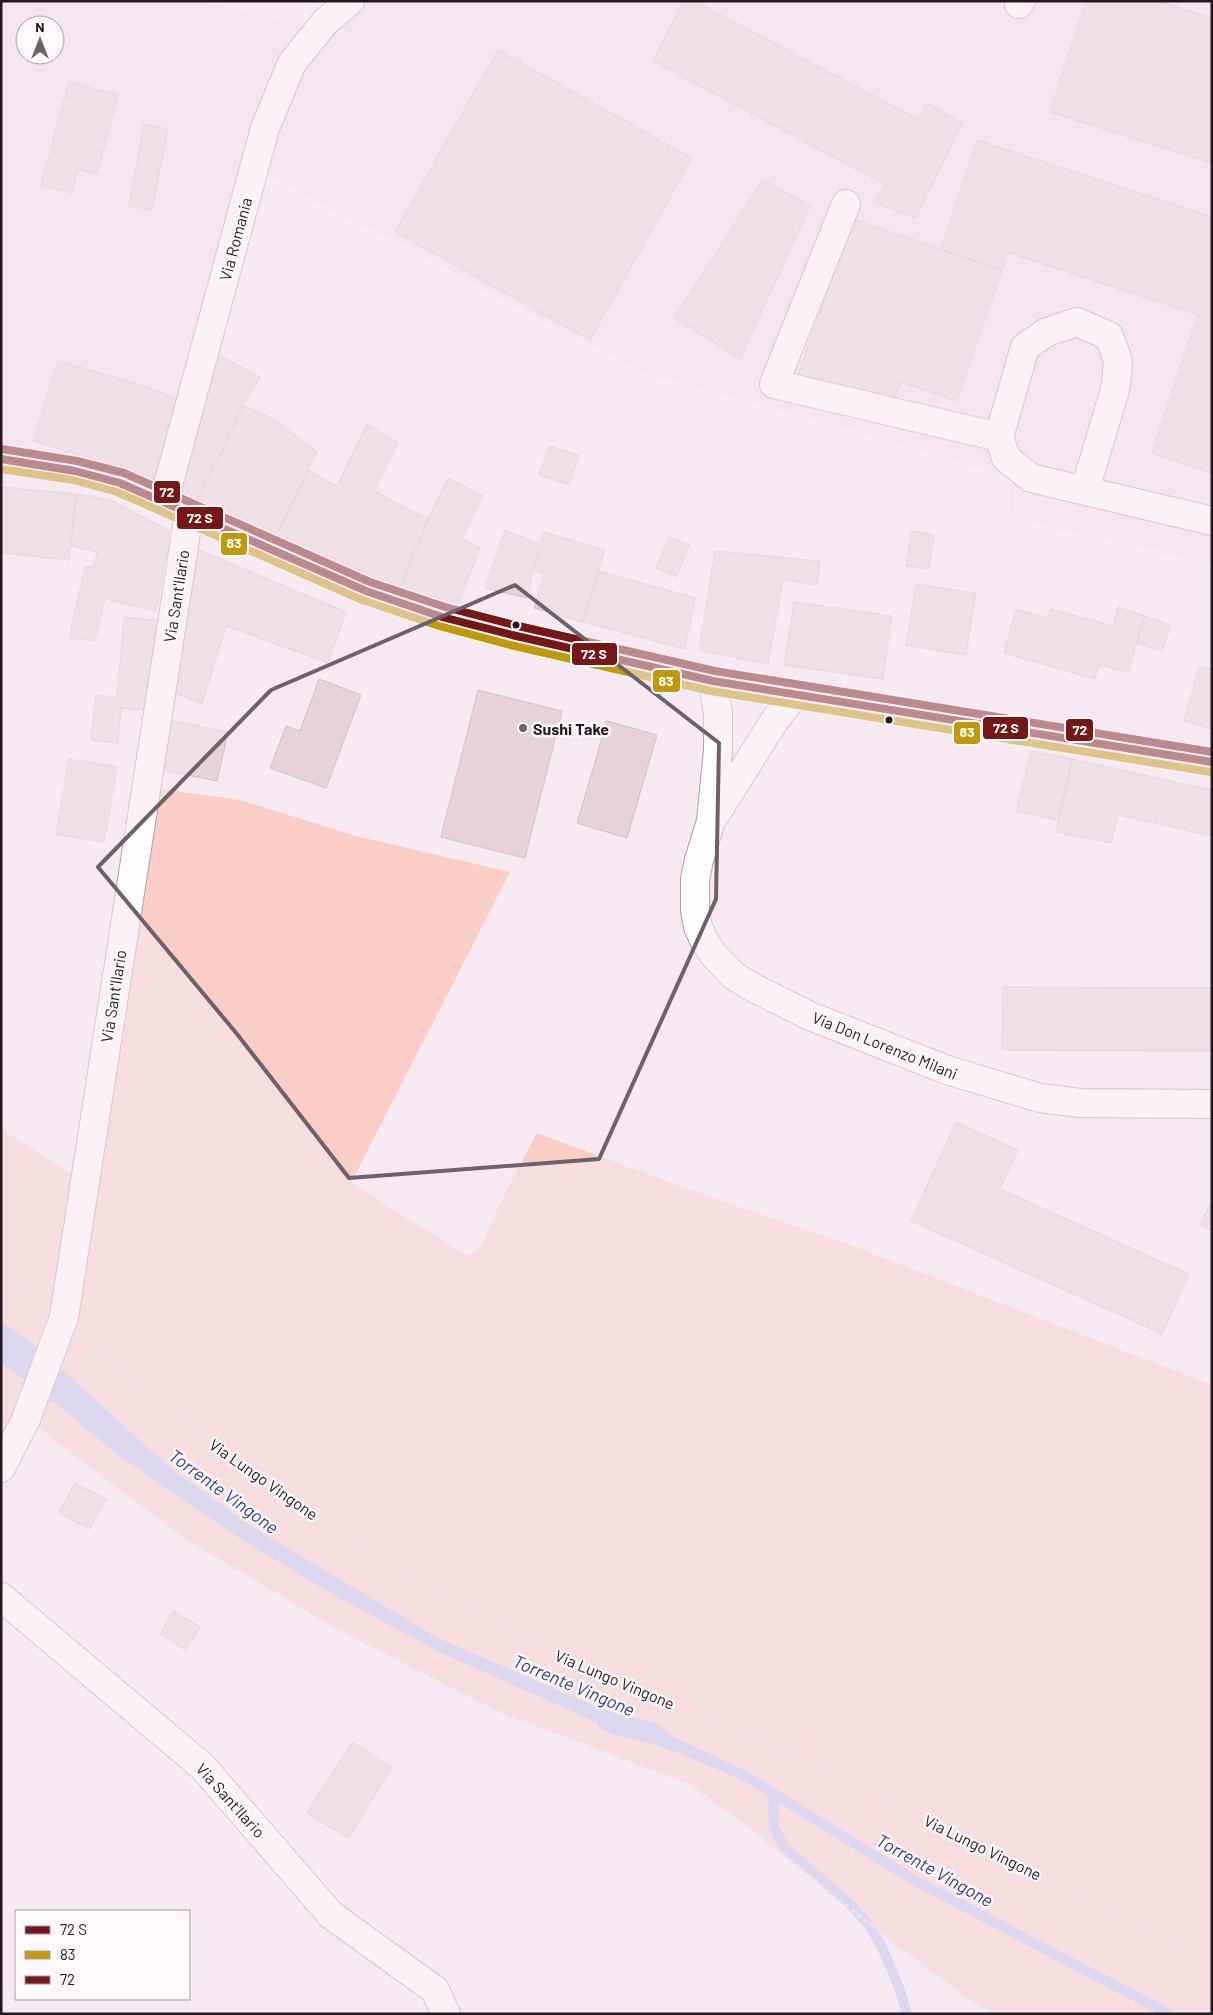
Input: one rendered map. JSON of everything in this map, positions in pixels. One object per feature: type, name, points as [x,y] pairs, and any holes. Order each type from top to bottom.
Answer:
[{"type":"main road","points":[[1,459],[64,467],[114,479],[164,500],[188,514],[366,591],[414,608],[512,635],[713,681],[1212,762]]},
{"type":"street","name":"Via Romania","points":[[164,500],[265,128],[292,63],[325,22],[350,1]]},
{"type":"street","points":[[846,204],[774,384],[999,437]]},
{"type":"street","points":[[1085,490],[1116,386],[1118,361],[1109,336],[1077,322],[1046,332],[1025,347],[999,437],[1006,458],[1031,478],[1212,521]]},
{"type":"street","name":"Via Sant'Ilario","points":[[1,1468],[26,1419],[64,1318],[188,514]]},
{"type":"street","name":"Via Don Lorenzo Milani","points":[[712,821],[719,731],[713,681]]},
{"type":"street","name":"Via Don Lorenzo Milani","points":[[794,695],[773,723],[712,821],[699,860],[695,879],[695,910],[698,927],[713,954],[734,976],[810,1016],[947,1070],[1040,1098],[1080,1103],[1212,1104]]},
{"type":"street","name":"Via Sant'Ilario","points":[[1,1597],[203,1766],[331,1915],[435,1990],[446,2014]]},
{"type":"path","name":"Via Lungo Vingone","points":[[1,1275],[64,1318],[117,1365],[236,1462],[414,1580],[566,1659],[805,1758],[1054,1882],[1212,1964]]},
{"type":"path","points":[[26,1419],[188,1540],[338,1630],[501,1712],[688,1782],[742,1822],[877,1930],[974,2002],[996,2014]]},
{"type":"highlighted area","points":[[515,585],[719,743],[716,899],[599,1159],[349,1178],[237,1034],[98,867],[271,690]]},
{"type":"shaded area","points":[[1,1],[205,1],[299,26],[315,34],[350,1],[1212,1],[1212,564],[1008,517],[1011,476],[643,372],[254,168],[184,402],[58,361],[33,441],[22,462],[1,459]]},
{"type":"shaded area","points":[[146,787],[240,800],[356,836],[510,872],[351,1183],[467,1256],[480,1248],[504,1196],[537,1133],[685,1188],[845,1243],[1212,1385],[1212,2014],[996,2014],[974,2002],[877,1930],[742,1821],[688,1783],[501,1712],[338,1629],[188,1540],[27,1419],[1,1468],[1,1129],[84,1182]]},
{"type":"water","points":[[1,1321],[25,1338],[77,1383],[170,1468],[254,1528],[436,1637],[601,1709],[659,1724],[671,1736],[742,1769],[747,1777],[740,1779],[682,1754],[652,1744],[614,1735],[601,1729],[596,1722],[437,1651],[334,1595],[236,1536],[117,1454],[1,1362]]},
{"type":"building","points":[[684,1],[694,1],[918,119],[927,103],[962,123],[916,218],[874,202],[886,185],[653,61]]},
{"type":"building","points":[[1086,1],[1158,1],[1212,18],[1212,163],[1050,112]]},
{"type":"building","points":[[498,50],[692,158],[590,340],[395,232]]},
{"type":"building","points":[[69,82],[118,95],[97,174],[78,169],[72,193],[41,185]]},
{"type":"building","points":[[144,124],[168,129],[152,210],[129,206]]},
{"type":"building","points":[[977,140],[1212,217],[1212,473],[1152,453],[1198,315],[1007,252],[1002,270],[941,250]]},
{"type":"building","points":[[763,180],[810,206],[740,359],[674,318]]},
{"type":"building","points":[[853,219],[1002,270],[957,401],[901,382],[892,407],[798,375]]},
{"type":"building","points":[[217,354],[260,377],[243,405],[223,449],[195,502],[170,488]]},
{"type":"building","points":[[58,361],[141,385],[184,402],[159,481],[33,441]]},
{"type":"building","points":[[243,405],[274,419],[317,452],[276,536],[195,502],[223,449]]},
{"type":"building","points":[[367,424],[398,443],[374,491],[428,519],[400,588],[276,536],[308,470],[337,486]]},
{"type":"building","points":[[549,446],[579,455],[569,485],[539,475]]},
{"type":"building","points":[[448,478],[483,496],[462,539],[480,548],[459,603],[400,588],[428,519]]},
{"type":"building","points":[[1,487],[76,494],[69,560],[1,553]]},
{"type":"building","points":[[76,494],[111,500],[170,531],[156,611],[105,599],[95,641],[69,638],[85,567],[94,567],[97,552],[71,546]]},
{"type":"building","points":[[505,530],[539,544],[527,598],[485,588]]},
{"type":"building","points":[[911,531],[934,535],[929,569],[906,566]]},
{"type":"building","points":[[544,532],[605,550],[583,622],[534,608],[544,573],[534,570]]},
{"type":"building","points":[[669,537],[690,545],[676,577],[656,568]]},
{"type":"building","points":[[199,550],[346,612],[328,663],[226,626],[202,704],[168,690]]},
{"type":"building","points":[[715,551],[820,561],[817,585],[783,580],[768,664],[699,650]]},
{"type":"building","points":[[599,571],[695,598],[685,649],[583,622]]},
{"type":"building","points":[[916,584],[976,593],[966,655],[906,645]]},
{"type":"building","points":[[794,602],[892,616],[883,679],[784,665]]},
{"type":"building","points":[[1118,607],[1145,616],[1128,672],[1099,665],[1095,679],[1004,653],[1016,609],[1048,618],[1051,609],[1113,626]]},
{"type":"building","points":[[1145,616],[1171,625],[1162,651],[1136,643]]},
{"type":"building","points":[[124,617],[162,621],[153,711],[121,708],[118,743],[91,740],[96,695],[117,697]]},
{"type":"building","points":[[1199,666],[1212,669],[1212,729],[1184,721]]},
{"type":"building","points":[[319,679],[361,695],[326,788],[270,768],[286,726],[300,731]]},
{"type":"building","points":[[478,690],[562,711],[525,858],[441,837]]},
{"type":"building","points":[[163,719],[228,732],[217,781],[153,768]]},
{"type":"building","points":[[607,721],[657,735],[627,838],[577,823]]},
{"type":"building","points":[[1031,751],[1072,759],[1059,821],[1016,811]]},
{"type":"building","points":[[69,759],[117,767],[104,842],[56,834]]},
{"type":"building","points":[[1072,759],[1212,790],[1212,836],[1118,815],[1111,843],[1056,832]]},
{"type":"building","points":[[1003,987],[1212,988],[1212,1051],[1002,1050]]},
{"type":"building","points":[[956,1122],[1018,1150],[1000,1189],[1189,1274],[1162,1334],[911,1221]]},
{"type":"building","points":[[1212,1200],[1212,1231],[1200,1225]]},
{"type":"building","points":[[75,1483],[106,1499],[90,1529],[59,1513]]},
{"type":"building","points":[[174,1611],[200,1627],[185,1650],[160,1634]]},
{"type":"building","points":[[352,1742],[392,1768],[348,1838],[307,1813]]},
{"type":"waterway","name":"Torrente Vingone","points":[[736,1772],[912,1879],[1169,2014]]},
{"type":"waterway","points":[[773,1793],[774,1827],[785,1848],[848,1902],[868,1924],[881,1945],[900,1990],[907,2014]]},
{"type":"transit line","name":"72","points":[[2,449],[77,461],[124,473],[370,582],[445,607],[514,625],[715,671],[1212,752]]},
{"type":"transit line","points":[[1,459],[75,471],[120,483],[366,591],[442,617],[512,635],[713,681],[1212,762]]},
{"type":"transit line","name":"83","points":[[1,469],[73,480],[117,492],[362,600],[439,626],[510,645],[711,691],[1210,772]]},
{"type":"place","name":"Sushi Take","points":[[523,728]]}]
